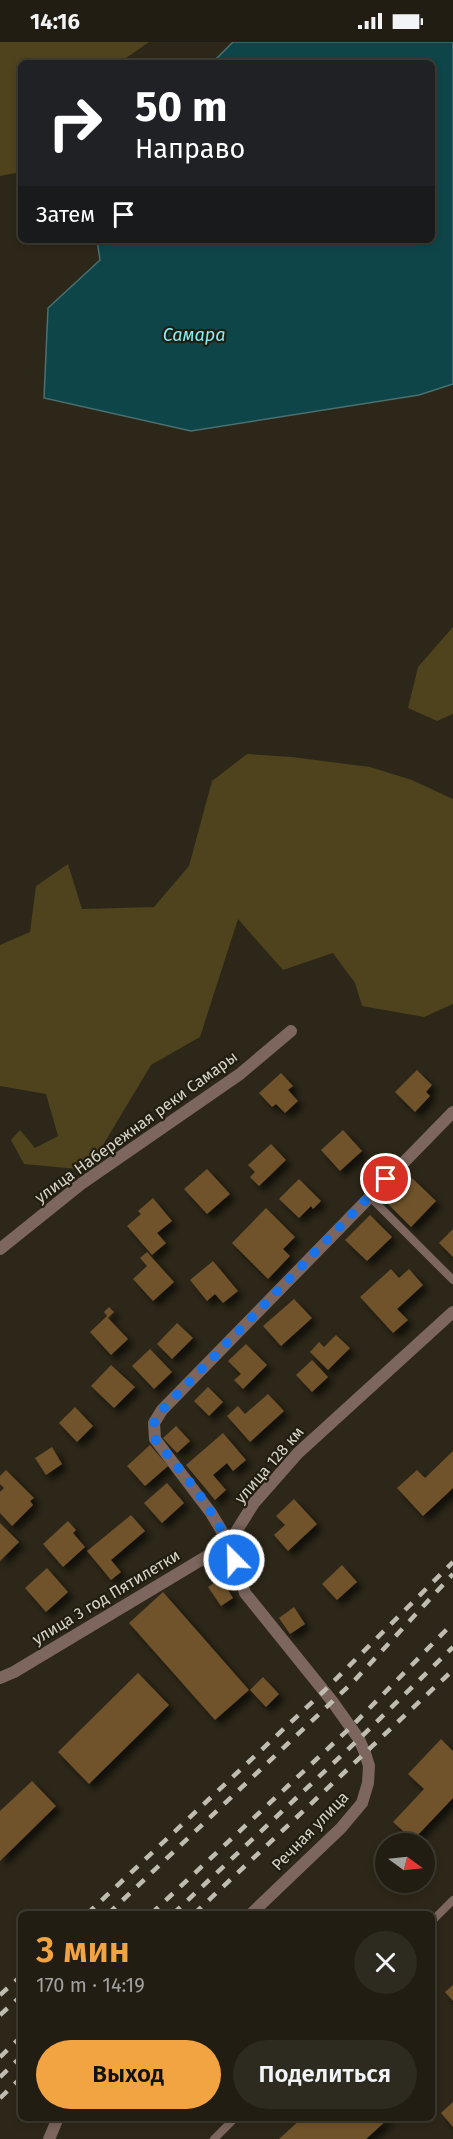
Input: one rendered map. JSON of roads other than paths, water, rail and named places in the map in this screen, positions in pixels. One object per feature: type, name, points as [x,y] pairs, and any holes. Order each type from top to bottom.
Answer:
[{"type":"street","name":"улица Набережная реки Самары","points":[[0,1249],[81,1184],[240,1074],[291,1031]]},
{"type":"street","points":[[229,1543],[211,1513],[155,1439],[154,1423],[162,1410],[453,1112]]},
{"type":"street","name":"улица 128 км","points":[[229,1543],[254,1503],[298,1453],[453,1312]]},
{"type":"street","name":"улица 3 год Пятилетки","points":[[0,1677],[14,1672],[229,1543]]},
{"type":"street","name":"Речная улица","points":[[229,1543],[245,1593],[351,1727],[365,1753],[369,1766],[368,1783],[362,1803],[341,1828],[254,1911]]},
{"type":"street","points":[[49,2139],[57,2121]]},
{"type":"lane","points":[[369,1196],[453,1280]]},
{"type":"lane","points":[[435,1918],[453,1900]]},
{"type":"lane","points":[[214,2139],[232,2121]]},
{"type":"water","name":"Самара","points":[[233,42],[453,42],[453,384],[419,395],[191,431],[44,398],[48,308],[100,260],[97,243],[435,243],[435,60],[215,60]]},
{"type":"railway","points":[[90,1911],[324,1691],[453,1562]]},
{"type":"railway","points":[[111,1911],[354,1681],[453,1574]]},
{"type":"railway","points":[[154,1911],[351,1727],[453,1623]]},
{"type":"railway","points":[[176,1911],[453,1647]]},
{"type":"railway","points":[[197,1911],[453,1670]]},
{"type":"railway","points":[[0,1995],[18,1979]]},
{"type":"railway","points":[[0,2015],[18,1999]]},
{"type":"railway","points":[[0,2057],[18,2040]]},
{"type":"railway","points":[[0,2077],[18,2060]]},
{"type":"railway","points":[[0,2098],[18,2081]]}]
